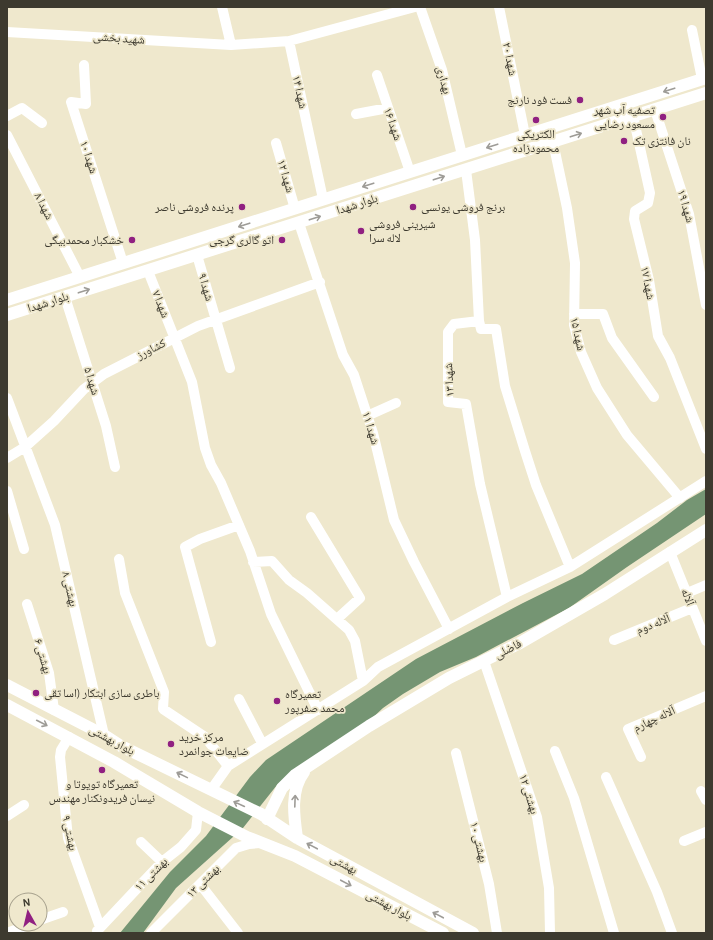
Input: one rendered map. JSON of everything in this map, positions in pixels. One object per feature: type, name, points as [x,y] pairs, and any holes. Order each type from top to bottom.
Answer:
[{"type":"main road","name":"بلوار شهدا","points":[[7,300],[704,79]]},
{"type":"main road","points":[[687,84],[692,98]]},
{"type":"main road","name":"بلوار شهدا","points":[[7,315],[706,93]]},
{"type":"main road","name":"فاضلی","points":[[264,816],[282,788],[295,775],[369,726],[449,678],[526,640],[605,594],[706,530]]},
{"type":"main road","name":"بلوار بهشتی","points":[[7,685],[104,735],[121,746],[214,792]]},
{"type":"main road","name":"بلوار بهشتی","points":[[7,705],[114,762],[201,814],[247,837],[295,856],[443,933]]},
{"type":"main road","points":[[114,762],[121,746]]},
{"type":"main road","points":[[130,772],[140,755]]},
{"type":"main road","name":"فاضلی","points":[[297,838],[295,794],[298,780],[309,767]]},
{"type":"main road","name":"بهشتی","points":[[214,792],[264,816],[297,838],[473,933]]},
{"type":"street","points":[[222,7],[231,45],[289,41],[415,7]]},
{"type":"street","name":"بهداری","points":[[420,7],[442,70],[462,155]]},
{"type":"street","name":"شهدا ۲۰","points":[[499,7],[525,135]]},
{"type":"street","points":[[692,30],[704,79]]},
{"type":"street","name":"شهید بخشی","points":[[7,32],[231,45]]},
{"type":"street","name":"شهدا ۱۴","points":[[289,41],[323,199]]},
{"type":"street","name":"شهدا ۱۰","points":[[84,65],[86,104],[71,102],[123,263]]},
{"type":"street","name":"شهدا ۱۶","points":[[377,76],[410,172]]},
{"type":"street","points":[[7,116],[22,108],[42,122]]},
{"type":"street","points":[[356,114],[388,108]]},
{"type":"street","name":"شهدا ۱۹","points":[[655,110],[689,214],[706,305]]},
{"type":"street","name":"شهدا ۱۷","points":[[633,116],[650,192],[648,203],[635,211],[634,219],[649,280],[658,336],[670,358],[706,449]]},
{"type":"street","name":"شهدا ۸","points":[[7,135],[80,277]]},
{"type":"street","name":"شهدا ۱۵","points":[[553,142],[567,208],[575,263],[574,325],[581,352],[597,388],[627,435],[680,498]]},
{"type":"street","name":"شهدا ۱۲","points":[[276,143],[295,209]]},
{"type":"street","points":[[466,170],[475,240],[480,329],[496,329],[505,386],[525,451],[536,485],[570,567]]},
{"type":"street","name":"شهدا ۱۱","points":[[299,223],[320,282],[343,355],[354,375],[373,433],[394,520],[449,629]]},
{"type":"street","name":"شهدا ۹","points":[[197,255],[230,368]]},
{"type":"street","name":"شهدا ۷","points":[[148,271],[173,338],[192,382],[205,448],[239,525],[271,614],[318,710]]},
{"type":"street","name":"کشاورز","points":[[7,458],[25,446],[54,421],[84,389],[131,359],[216,319],[320,282]]},
{"type":"street","name":"شهدا ۵","points":[[65,297],[106,426],[115,467]]},
{"type":"street","points":[[574,314],[603,314],[612,338],[654,397]]},
{"type":"street","name":"شهدا ۱۳","points":[[479,321],[454,324],[448,332],[448,402],[466,404],[480,484],[507,597]]},
{"type":"street","name":"بهشتی ۸","points":[[7,398],[55,525],[104,735]]},
{"type":"street","points":[[367,416],[396,404]]},
{"type":"street","points":[[214,792],[228,766],[262,743],[364,681],[378,668],[507,597],[570,567],[706,481]]},
{"type":"street","points":[[7,491],[24,549]]},
{"type":"street","points":[[311,517],[360,598],[337,619]]},
{"type":"street","points":[[212,642],[185,547],[200,539],[239,525]]},
{"type":"street","name":"آلاله","points":[[670,552],[706,642]]},
{"type":"street","points":[[119,559],[125,593],[164,692],[162,709],[205,737],[228,766]]},
{"type":"street","points":[[253,562],[272,561],[289,580],[307,593],[349,630],[355,641],[364,681]]},
{"type":"street","points":[[687,593],[706,585]]},
{"type":"street","name":"بهشتی ۶","points":[[27,604],[49,673],[54,710]]},
{"type":"street","name":"آلاله دوم","points":[[614,640],[692,608]]},
{"type":"street","name":"بهشتی ۱۲","points":[[484,661],[537,817],[549,888],[550,933]]},
{"type":"street","name":"آلاله چهارم","points":[[641,757],[628,729],[706,696]]},
{"type":"street","points":[[239,699],[262,743]]},
{"type":"street","name":"بهشتی ۹","points":[[69,737],[61,750],[60,757],[68,838],[98,930]]},
{"type":"street","points":[[555,751],[576,805],[614,933]]},
{"type":"street","name":"بهشتی ۱۰","points":[[456,753],[489,884],[497,933]]},
{"type":"street","points":[[606,777],[657,892],[672,933]]},
{"type":"street","points":[[701,791],[706,800]]},
{"type":"street","points":[[7,816],[24,805]]},
{"type":"street","name":"بهشتی ۱۱","points":[[98,930],[162,862],[181,847],[196,830],[201,814]]},
{"type":"street","points":[[684,841],[706,832]]},
{"type":"street","points":[[141,842],[162,862]]},
{"type":"street","name":"بهشتی ۱۳","points":[[151,933],[236,848],[248,844],[262,843]]},
{"type":"street","points":[[200,884],[238,933]]},
{"type":"street","points":[[48,917],[63,912]]},
{"type":"shaded area","points":[[706,489],[706,514],[569,608],[476,657],[440,672],[403,694],[383,708],[368,722],[295,770],[277,785],[243,828],[176,888],[143,933],[120,933],[170,872],[206,836],[250,777],[266,760],[416,659],[582,574],[657,523],[687,500]]},
{"type":"place","name":"فست فود نارنج","points":[[580,100]]},
{"type":"place","name":"تصفیه آب شهر مسعود رضایی","points":[[663,117]]},
{"type":"place","name":"الکتریکی محمودزاده","points":[[536,120]]},
{"type":"place","name":"نان فانتزی تک","points":[[624,141]]},
{"type":"place","name":"پرنده فروشی ناصر","points":[[242,207]]},
{"type":"place","name":"برنج فروشی یونسی","points":[[413,207]]},
{"type":"place","name":"شیرینی فروشی لاله سرا","points":[[361,231]]},
{"type":"place","name":"خشکبار محمدبیگی","points":[[132,240]]},
{"type":"place","name":"اتو گالری گرجی","points":[[282,240]]},
{"type":"place","name":"باطری سازی ابتکار (اسا تقی","points":[[36,693]]},
{"type":"place","name":"تعمیرگاه محمد صفرپور","points":[[277,701]]},
{"type":"place","name":"مرکز خرید ضایعات جوانمرد","points":[[171,744]]},
{"type":"place","name":"تعمیرگاه تویوتا و نیسان فریدونکنار مهندس","points":[[102,770]]}]
